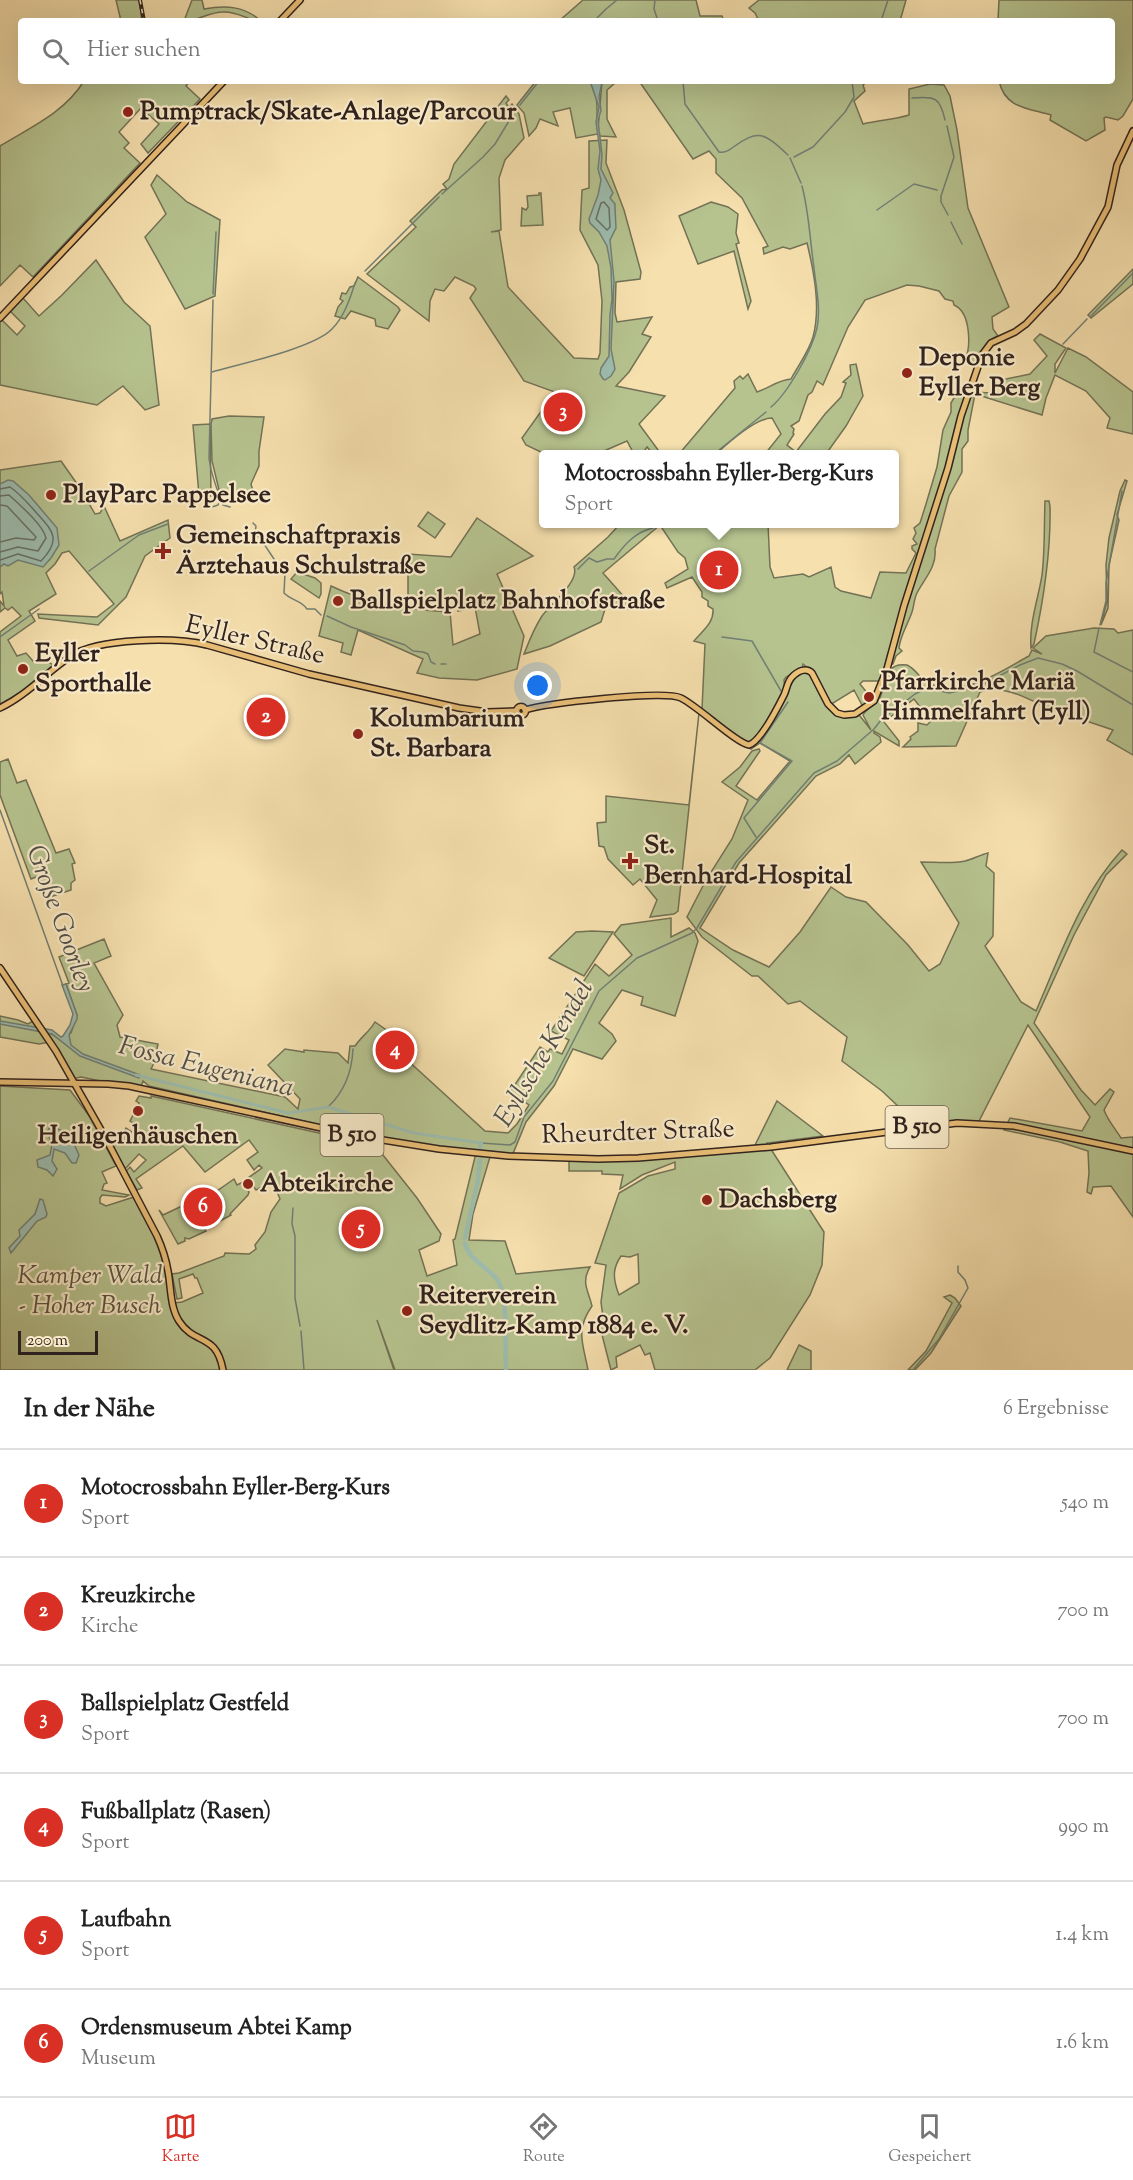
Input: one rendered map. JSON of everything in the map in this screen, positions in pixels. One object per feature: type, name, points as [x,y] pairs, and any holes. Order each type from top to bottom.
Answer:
[{"type":"main road","points":[[283,18],[300,0]]},
{"type":"main road","points":[[0,318],[221,84]]},
{"type":"main road","name":"Eyller Straße","points":[[0,708],[26,693],[69,658],[87,648],[154,641],[194,642],[309,674],[487,712],[517,711],[520,707],[525,710],[557,704],[670,695],[695,707],[740,742],[749,745],[756,741],[781,702],[792,677],[804,669],[812,673],[828,704],[837,713],[855,714],[871,705],[877,696],[887,669],[904,606],[948,468],[961,416],[982,355],[993,341],[1015,332],[1026,324],[1058,290],[1080,259],[1108,207],[1117,165],[1133,132]]},
{"type":"main road","points":[[0,968],[45,1033],[105,1137],[161,1245],[177,1317],[188,1331],[216,1349],[223,1370]]},
{"type":"main road","name":"B 510","points":[[0,1082],[74,1084]]},
{"type":"main road","name":"Rheurdter Straße","points":[[74,1084],[129,1086],[358,1136],[439,1149],[508,1156],[638,1158],[771,1147],[957,1122],[1007,1125],[1133,1151]]},
{"type":"green space","points":[[116,0],[139,0],[142,18],[120,18]]},
{"type":"green space","points":[[192,0],[202,0],[204,9],[234,8],[248,12],[257,18],[223,12],[199,18],[185,18]]},
{"type":"green space","points":[[583,0],[696,0],[700,16],[722,16],[723,18],[562,18]]},
{"type":"green space","points":[[759,0],[906,0],[901,18],[758,18],[749,8]]},
{"type":"green space","points":[[999,0],[1133,0],[1133,99],[1123,116],[1118,120],[1104,118],[1105,130],[1086,141],[1050,120],[1051,115],[1018,106],[1006,97],[1000,84],[1115,84],[1115,18],[998,18]]},
{"type":"green space","points":[[82,84],[188,84],[186,86],[200,99],[148,153],[141,144],[159,124],[141,108],[119,132],[129,143],[124,148],[140,163],[33,277],[20,265],[0,286],[0,146],[57,111]]},
{"type":"green space","points":[[534,84],[592,84],[597,100],[598,134],[576,138],[570,108],[553,112],[558,126],[540,119],[529,136],[524,113],[517,105]]},
{"type":"green space","points":[[602,84],[614,84],[607,90],[607,119],[616,137],[600,136],[598,130]]},
{"type":"green space","points":[[641,84],[864,84],[865,91],[854,101],[863,124],[909,115],[909,89],[930,84],[944,85],[950,96],[957,130],[968,208],[1009,307],[992,317],[993,329],[998,336],[986,344],[977,366],[965,360],[969,339],[964,315],[953,301],[945,299],[939,291],[907,285],[865,300],[848,327],[823,385],[817,381],[808,395],[799,421],[791,426],[794,434],[787,445],[793,450],[768,450],[781,434],[772,418],[750,426],[721,450],[682,450],[735,388],[734,381],[740,376],[743,379],[748,374],[757,392],[791,379],[813,337],[816,314],[816,290],[807,243],[790,249],[783,247],[764,254],[763,248],[768,246],[742,198],[716,173],[716,159],[709,151],[693,159]]},
{"type":"green space","points":[[506,96],[509,100],[506,103],[509,108],[512,104],[519,114],[524,138],[505,160],[499,178],[501,230],[491,232],[499,231],[508,287],[574,358],[598,359],[602,301],[598,265],[580,230],[582,190],[589,188],[589,141],[607,140],[606,163],[624,210],[641,272],[640,279],[616,282],[617,322],[652,317],[642,334],[651,337],[629,372],[616,386],[665,396],[639,424],[658,450],[650,450],[647,447],[645,450],[632,450],[627,441],[606,450],[539,451],[526,445],[522,438],[555,392],[524,381],[470,298],[476,289],[474,286],[455,277],[444,291],[435,289],[430,301],[429,321],[367,274],[416,227],[410,221],[442,190],[447,189],[443,184],[449,179],[454,164]]},
{"type":"green space","points":[[157,175],[187,202],[220,220],[215,296],[185,309],[145,237],[166,214],[151,185]]},
{"type":"green space","points":[[541,193],[543,225],[521,226],[522,208],[526,210],[528,207],[527,196],[539,195]]},
{"type":"green space","points":[[711,202],[728,207],[738,214],[736,233],[739,243],[736,244],[751,301],[748,309],[734,251],[698,264],[679,216]]},
{"type":"green space","points":[[96,260],[124,302],[150,326],[159,405],[145,410],[123,386],[97,405],[0,385],[0,322],[2,320],[17,335],[25,326],[10,311],[23,298],[39,316]]},
{"type":"green space","points":[[1133,269],[1133,284],[1091,318],[1088,315]]},
{"type":"green space","points":[[358,277],[400,310],[388,329],[376,326],[375,319],[351,311],[345,319],[335,316],[343,301],[340,299],[342,293],[346,294],[350,287],[354,286]]},
{"type":"green space","points":[[1040,334],[1066,348],[1055,364],[1055,373],[1068,348],[1086,357],[1133,392],[1133,434],[1107,428],[1110,418],[1086,391],[1055,375],[1042,415],[975,394],[968,441],[962,449],[962,472],[949,496],[935,549],[934,562],[916,595],[912,612],[902,634],[899,648],[902,651],[890,665],[892,654],[888,653],[881,681],[863,681],[860,684],[873,700],[863,707],[854,690],[830,705],[814,673],[803,664],[802,669],[786,677],[778,705],[749,744],[702,709],[705,644],[694,641],[710,622],[713,609],[702,597],[702,592],[692,577],[667,588],[665,583],[688,569],[685,558],[678,552],[662,528],[768,528],[770,567],[774,578],[803,574],[809,577],[831,567],[835,587],[841,591],[871,598],[880,572],[906,573],[916,553],[912,549],[912,546],[917,544],[913,539],[916,533],[914,528],[920,523],[937,467],[943,430],[951,412],[951,403],[958,391],[1006,394],[1001,380],[1030,374],[1047,356],[1034,340]]},
{"type":"green space","points":[[856,364],[863,396],[829,450],[798,450],[841,397],[846,383],[843,382],[851,375],[850,365]]},
{"type":"green space","points":[[229,416],[264,417],[259,466],[251,484],[254,495],[220,494],[212,461],[211,424],[212,419]]},
{"type":"green space","points":[[210,424],[211,496],[199,495],[193,425]]},
{"type":"green space","points":[[61,461],[95,514],[100,513],[104,506],[120,541],[168,520],[170,538],[145,556],[126,597],[98,625],[39,618],[38,614],[97,617],[114,604],[69,551],[62,553],[46,573],[56,594],[29,611],[35,621],[8,640],[17,656],[26,653],[33,661],[43,660],[53,665],[23,691],[0,704],[0,632],[21,616],[12,607],[0,612],[0,601],[4,606],[2,592],[0,594],[0,470]]},
{"type":"green space","points":[[1125,480],[1127,481],[1117,515],[1119,520],[1109,565],[1108,608],[1101,625],[1107,601],[1106,565],[1109,538],[1120,491]]},
{"type":"green space","points":[[1045,501],[1049,501],[1050,506],[1048,558],[1041,610],[1034,644],[1031,648],[1033,621],[1043,566]]},
{"type":"green space","points":[[428,512],[445,524],[435,538],[418,526]]},
{"type":"green space","points":[[477,518],[533,556],[497,574],[524,636],[517,669],[477,680],[439,678],[417,673],[423,659],[358,630],[351,655],[341,652],[343,643],[319,636],[331,586],[389,605],[450,612],[453,645],[480,634],[475,607],[458,611],[458,599],[443,601],[408,596],[408,554],[451,557]]},
{"type":"green space","points":[[616,528],[656,528],[603,573],[633,607],[629,609],[612,608],[611,605],[605,609],[601,622],[550,646],[524,654],[542,616],[573,579],[574,567]]},
{"type":"green space","points":[[297,572],[315,578],[321,583],[319,598],[291,579]]},
{"type":"green space","points":[[1094,628],[1114,629],[1118,633],[1133,630],[1133,755],[1107,740],[1113,730],[1053,711],[1018,694],[999,690],[980,692],[956,746],[903,747],[918,731],[918,723],[927,725],[931,721],[914,699],[884,722],[899,741],[899,746],[874,731],[880,737],[881,742],[855,764],[849,755],[840,764],[816,776],[739,863],[700,928],[733,950],[769,967],[800,932],[831,887],[846,897],[866,902],[908,945],[929,971],[940,964],[959,923],[921,862],[960,862],[988,853],[986,866],[994,873],[993,936],[985,946],[1021,1002],[1036,1011],[1083,906],[1122,850],[1127,854],[1106,875],[1074,935],[1034,1023],[1081,1090],[1095,1105],[1110,1089],[1114,1092],[1104,1110],[1121,1138],[1133,1137],[1133,1217],[1111,1186],[1093,1187],[1091,1194],[1087,1192],[1088,1151],[1060,1142],[1004,1130],[1010,1118],[1082,1131],[1090,1117],[1028,1025],[978,1123],[910,1127],[901,1109],[882,1091],[842,1061],[847,1037],[800,1001],[788,1004],[758,976],[752,976],[702,937],[687,917],[706,880],[732,839],[748,800],[722,782],[740,767],[752,751],[759,749],[760,751],[736,786],[757,800],[790,761],[760,743],[751,749],[746,746],[753,745],[797,675],[808,671],[837,714],[860,716],[871,730],[863,715],[880,698],[887,675],[894,667],[907,665],[928,683],[941,687],[967,686],[993,676],[1029,656],[1032,650],[1042,654],[1033,648],[1046,636]]},
{"type":"green space","points":[[699,713],[678,911],[674,914],[650,917],[657,900],[640,879],[633,885],[608,859],[604,847],[599,846],[597,823],[606,822],[606,796],[689,805]]},
{"type":"green space","points":[[8,759],[17,783],[26,780],[56,853],[69,849],[75,863],[72,864],[75,880],[71,883],[71,890],[47,898],[39,876],[31,879],[0,795],[0,762]]},
{"type":"green space","name":"Kamper Wald - Hoher Busch","points":[[671,918],[671,937],[689,928],[695,933],[698,941],[675,1016],[641,1005],[643,997],[622,990],[599,1023],[612,1034],[616,1041],[602,1059],[573,1049],[554,1086],[526,1122],[512,1156],[491,1151],[478,1152],[490,1157],[473,1214],[469,1240],[505,1241],[516,1274],[590,1267],[586,1282],[592,1306],[582,1330],[588,1370],[395,1370],[377,1320],[394,1370],[0,1370],[0,1086],[70,1090],[90,1117],[116,1166],[102,1172],[107,1183],[104,1184],[102,1190],[129,1195],[125,1197],[102,1195],[100,1203],[106,1206],[134,1197],[159,1246],[173,1303],[182,1302],[203,1293],[193,1274],[179,1279],[182,1298],[177,1299],[172,1274],[224,1256],[225,1253],[249,1254],[256,1249],[255,1245],[265,1232],[271,1212],[280,1199],[275,1187],[270,1183],[256,1190],[248,1178],[262,1168],[259,1165],[254,1170],[247,1160],[258,1152],[249,1140],[205,1172],[183,1146],[136,1179],[142,1188],[137,1190],[126,1171],[130,1167],[134,1172],[146,1160],[139,1154],[125,1169],[113,1146],[126,1128],[132,1132],[136,1125],[130,1121],[135,1111],[138,1113],[140,1110],[137,1108],[139,1103],[136,1101],[139,1096],[151,1098],[151,1096],[324,1134],[326,1126],[149,1086],[143,1081],[140,1089],[81,1077],[71,1079],[50,1042],[39,1044],[0,1037],[0,1016],[28,1024],[33,1021],[59,1039],[71,1033],[77,1015],[66,984],[69,983],[59,957],[104,939],[111,956],[94,963],[123,1015],[117,1025],[120,1037],[158,1044],[151,1069],[285,1097],[298,1109],[300,1099],[268,1065],[285,1049],[338,1053],[348,1063],[350,1046],[355,1046],[375,1022],[408,1045],[405,1058],[485,1131],[508,1133],[517,1124],[529,1105],[510,1092],[540,1047],[548,1052],[550,1049],[562,1054],[569,1040],[551,1031],[595,964],[609,976],[632,955],[614,934],[621,925]],"holes":[[[382,1140],[476,1153],[453,1240],[457,1265],[427,1276],[419,1250],[439,1241],[441,1234],[417,1198],[379,1150]]]},
{"type":"green space","points":[[576,932],[613,932],[584,976],[549,958]]},
{"type":"green space","points":[[777,1101],[823,1136],[767,1143],[824,1232],[822,1265],[810,1295],[770,1358],[755,1370],[655,1370],[650,1353],[645,1355],[640,1345],[616,1357],[617,1367],[611,1370],[598,1319],[603,1318],[601,1302],[606,1265],[595,1263],[619,1193],[648,1176],[675,1169],[675,1162],[642,1175],[620,1189],[623,1175],[602,1174],[602,1171],[569,1171],[569,1161],[753,1149]],"holes":[[[638,1254],[639,1283],[619,1295],[614,1274],[621,1256],[630,1257]]]},
{"type":"green space","points":[[234,1179],[237,1185],[243,1182],[249,1192],[248,1195],[231,1215],[220,1221],[218,1218],[220,1217],[207,1198]]},
{"type":"green space","points":[[182,1206],[186,1212],[193,1208],[201,1226],[204,1226],[206,1231],[189,1239],[185,1238],[185,1241],[178,1244],[159,1210],[163,1215]]},
{"type":"green space","points":[[950,1295],[961,1306],[931,1353],[915,1370],[908,1370],[926,1351],[952,1303],[944,1297]]},
{"type":"green space","points":[[799,1345],[811,1351],[811,1370],[787,1370]]},
{"type":"water","points":[[591,84],[602,84],[599,97],[601,110],[598,121],[602,154],[601,169],[613,193],[610,198],[615,204],[616,228],[610,240],[614,281],[611,349],[615,369],[605,380],[600,374],[609,356],[611,268],[607,246],[589,219],[601,180],[598,169],[600,151],[596,122],[599,107]]},
{"type":"water","points":[[8,480],[13,481],[29,495],[57,528],[59,545],[43,567],[18,560],[8,566],[4,564],[0,567],[0,484]]},
{"type":"water","points":[[66,984],[77,1015],[69,1035],[71,1045],[83,1054],[140,1075],[139,1078],[80,1056],[52,1034],[0,1024],[0,1021],[52,1030],[61,1037],[63,1036],[70,1025],[73,1014],[62,985]]},
{"type":"water","points":[[50,1127],[70,1135],[79,1155],[76,1163],[72,1163],[65,1153],[54,1149],[52,1161],[57,1169],[53,1176],[47,1170],[38,1167],[37,1160],[50,1155],[52,1144],[47,1132]]},
{"type":"water","points":[[40,1199],[43,1200],[46,1217],[37,1221],[11,1253],[9,1248],[20,1236],[19,1230],[35,1214]]},
{"type":"waterway","points":[[597,18],[617,0]]},
{"type":"waterway","points":[[655,0],[654,9],[657,18]]},
{"type":"waterway","points":[[882,18],[888,0]]},
{"type":"waterway","points":[[520,105],[537,84]]},
{"type":"waterway","points":[[683,84],[685,104],[719,152],[727,151],[748,138],[761,136],[773,142],[788,155]]},
{"type":"waterway","points":[[794,157],[813,147],[845,112],[854,97],[852,84]]},
{"type":"waterway","points":[[912,98],[926,97],[935,100],[941,107],[945,120]]},
{"type":"waterway","points":[[442,194],[495,144],[515,111]]},
{"type":"waterway","points":[[947,126],[954,157],[941,202],[948,215]]},
{"type":"waterway","points":[[790,158],[801,183]]},
{"type":"waterway","points":[[877,210],[914,184],[937,190]]},
{"type":"waterway","points":[[771,407],[785,392],[798,370],[810,348],[818,321],[817,290],[802,186]]},
{"type":"waterway","points":[[365,271],[439,197]]},
{"type":"waterway","points":[[951,222],[962,244]]},
{"type":"waterway","points":[[213,294],[216,232]]},
{"type":"waterway","points":[[1091,316],[1133,273]]},
{"type":"waterway","points":[[212,372],[276,355],[323,336],[340,319],[355,283]]},
{"type":"waterway","points":[[213,300],[209,458],[223,505],[230,507]]},
{"type":"waterway","points":[[1063,344],[1087,319]]},
{"type":"waterway","points":[[719,450],[766,412]]},
{"type":"waterway","points":[[1100,625],[1106,601],[1106,583],[1122,491]]},
{"type":"waterway","points":[[212,507],[218,505],[220,500]]},
{"type":"waterway","points":[[253,523],[256,526],[255,533],[285,573],[284,593],[307,609],[315,609],[321,615]]},
{"type":"waterway","points":[[89,571],[139,535],[168,524]]},
{"type":"waterway","points":[[578,569],[589,558],[597,562],[614,559],[630,540],[653,528]]},
{"type":"waterway","points":[[0,637],[39,609]]},
{"type":"waterway","points":[[327,616],[351,627],[405,645],[413,651],[428,654],[431,662],[435,664]]},
{"type":"waterway","points":[[1099,628],[1094,652],[1133,672]]},
{"type":"waterway","points":[[722,637],[752,641],[781,691]]},
{"type":"waterway","name":"Eyllsche Kendel","points":[[481,1143],[510,1145],[515,1142],[524,1117],[553,1081],[599,991],[637,958],[692,933],[736,862],[814,773],[837,761],[874,729],[881,720],[915,694],[927,688],[949,693],[978,687],[1038,658],[1062,664],[1077,671],[1133,705]]},
{"type":"waterway","points":[[441,664],[446,664]]},
{"type":"waterway","points":[[756,837],[744,818],[792,761],[760,743],[788,702]]},
{"type":"waterway","name":"Große Goorley","points":[[0,810],[63,986]]},
{"type":"waterway","points":[[328,1107],[339,1095],[346,1081],[353,1049]]},
{"type":"waterway","name":"Fossa Eugeniana","points":[[136,1075],[288,1113],[328,1107],[414,1133],[481,1143]]},
{"type":"waterway","name":"Eyllsche Kendel","points":[[480,1149],[481,1143]]},
{"type":"waterway","points":[[465,1238],[478,1180],[480,1160]]},
{"type":"waterway","points":[[293,1208],[295,1298],[300,1326]]},
{"type":"waterway","points":[[465,1243],[471,1255],[494,1276],[501,1288],[505,1309],[506,1365]]},
{"type":"waterway","points":[[913,1370],[939,1339],[968,1288],[958,1272],[958,1266]]},
{"type":"waterway","points":[[301,1331],[304,1370]]},
{"type":"railway","points":[[140,0],[143,18]]},
{"type":"place","name":"Pumptrack/Skate-Anlage/Parcour","points":[[128,112]]},
{"type":"place","name":"Deponie Eyller Berg","points":[[907,373]]},
{"type":"place","name":"Ballspielplatz Gestfeld","points":[[563,412]]},
{"type":"place","name":"PlayParc Pappelsee","points":[[51,495]]},
{"type":"place","name":"Gemeinschaftpraxis Ärztehaus Schulstraße","points":[[163,551]]},
{"type":"place","name":"Motocrossbahn Eyller-Berg-Kurs","points":[[719,570]]},
{"type":"place","name":"Ballspielplatz Bahnhofstraße","points":[[338,601]]},
{"type":"place","name":"Eyller Sporthalle","points":[[23,669]]},
{"type":"place","name":"Pfarrkirche Mariä Himmelfahrt (Eyll)","points":[[869,697]]},
{"type":"place","name":"Kreuzkirche","points":[[266,717]]},
{"type":"place","name":"Kolumbarium St. Barbara","points":[[358,734]]},
{"type":"place","name":"St. Bernhard-Hospital","points":[[630,861]]},
{"type":"place","name":"Fußballplatz (Rasen)","points":[[395,1050]]},
{"type":"place","name":"Heiligenhäuschen","points":[[138,1111]]},
{"type":"place","name":"Abteikirche","points":[[248,1184]]},
{"type":"place","name":"Dachsberg","points":[[707,1200]]},
{"type":"place","name":"Ordensmuseum Abtei Kamp","points":[[203,1207]]},
{"type":"place","name":"Laufbahn","points":[[361,1229]]},
{"type":"place","name":"Reiterverein Seydlitz-Kamp 1884 e. V.","points":[[407,1311]]}]
